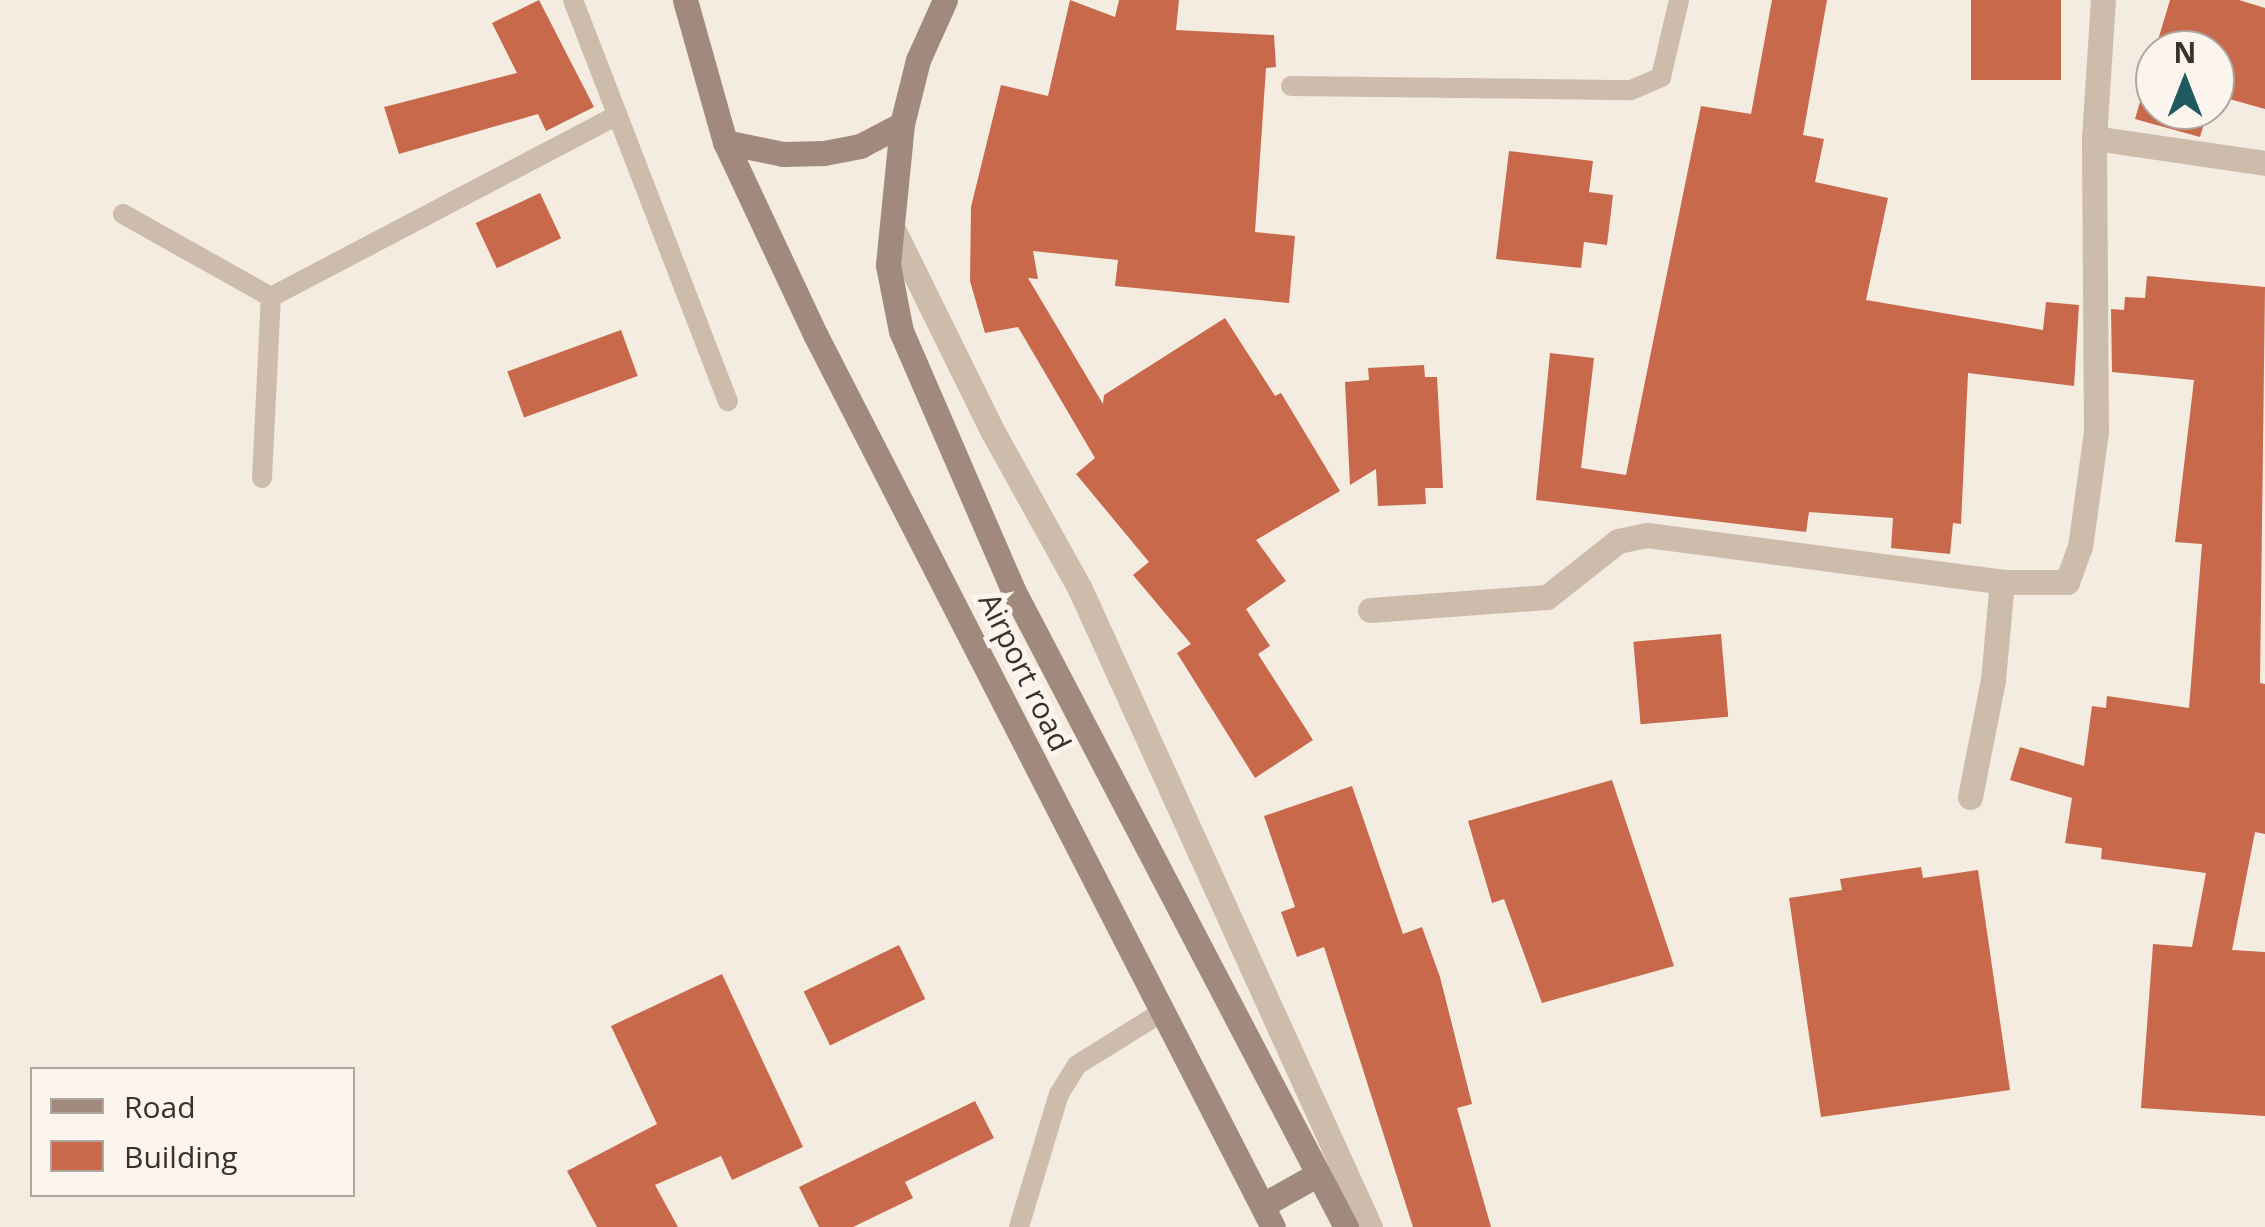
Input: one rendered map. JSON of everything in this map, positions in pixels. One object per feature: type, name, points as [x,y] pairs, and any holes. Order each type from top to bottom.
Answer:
[{"type":"main road","points":[[685,0],[725,142],[783,154],[824,153],[860,146],[902,124],[918,60],[945,0]]},
{"type":"main road","name":"Airport road","points":[[902,124],[888,265],[901,331],[1013,590],[1346,1227]]},
{"type":"main road","name":"Airport road","points":[[725,142],[816,336],[1159,1014],[1268,1216]]},
{"type":"main road","points":[[1268,1216],[1318,1174]]},
{"type":"street","points":[[1370,610],[1547,597],[1618,541],[1647,536],[2002,582],[2067,582],[2080,547],[2096,431],[2094,138],[2102,0]]},
{"type":"street","points":[[2094,138],[2265,164]]},
{"type":"street","points":[[892,227],[993,432],[1080,589],[1370,1227]]},
{"type":"street","points":[[1970,797],[1993,680],[2002,582]]},
{"type":"lane","points":[[573,0],[728,402]]},
{"type":"lane","points":[[1292,86],[1631,90],[1661,77],[1678,0]]},
{"type":"lane","points":[[271,297],[618,115]]},
{"type":"lane","points":[[123,214],[271,297]]},
{"type":"lane","points":[[262,478],[271,297]]},
{"type":"lane","points":[[1020,1227],[1058,1094],[1077,1065],[1159,1014]]},
{"type":"building","points":[[539,0],[594,107],[546,131],[538,114],[399,154],[384,107],[517,73],[492,23]]},
{"type":"building","points":[[1070,0],[1115,17],[1119,0],[1179,0],[1176,30],[1274,35],[1276,67],[1266,68],[1255,232],[1295,236],[1289,303],[1115,286],[1118,260],[1033,251],[1038,279],[1028,278],[1103,404],[1104,395],[1225,318],[1275,396],[1281,393],[1340,491],[1256,540],[1286,581],[1246,609],[1270,646],[1258,654],[1313,740],[1255,778],[1177,653],[1191,644],[1133,575],[1149,562],[1076,474],[1095,458],[1018,327],[985,333],[970,281],[971,207],[1001,85],[1048,96]]},
{"type":"building","points":[[1772,0],[1827,0],[1803,135],[1824,139],[1815,182],[1888,198],[1866,300],[2043,330],[2046,302],[2079,305],[2074,386],[1968,373],[1961,524],[1953,523],[1950,554],[1891,548],[1893,518],[1809,512],[1806,532],[1536,500],[1550,353],[1594,358],[1581,468],[1626,475],[1701,106],[1751,114]]},
{"type":"building","points":[[1971,0],[2061,0],[2061,80],[1971,80]]},
{"type":"building","points":[[2170,0],[2239,0],[2265,8],[2265,109],[2235,101],[2235,30],[2161,30]]},
{"type":"building","points":[[2175,130],[2202,130],[2200,137]]},
{"type":"building","points":[[1509,151],[1593,161],[1589,192],[1613,195],[1607,245],[1584,242],[1581,268],[1496,259]]},
{"type":"building","points":[[540,193],[561,238],[497,268],[476,223]]},
{"type":"building","points":[[2147,276],[2265,287],[2260,683],[2265,684],[2265,834],[2255,832],[2232,950],[2265,952],[2265,1116],[2141,1108],[2153,944],[2192,947],[2206,873],[2101,859],[2102,848],[2065,843],[2072,798],[2010,780],[2020,747],[2084,766],[2092,706],[2106,708],[2107,696],[2189,708],[2202,544],[2175,542],[2194,380],[2112,372],[2111,309],[2124,310],[2125,297],[2145,298]]},
{"type":"building","points":[[621,330],[638,376],[524,417],[507,371]]},
{"type":"building","points":[[1424,365],[1425,377],[1437,377],[1443,488],[1425,488],[1426,504],[1378,506],[1376,469],[1350,485],[1345,382],[1369,380],[1368,368]]},
{"type":"building","points":[[1721,634],[1728,717],[1641,724],[1633,642]]},
{"type":"building","points":[[1612,780],[1674,966],[1542,1003],[1504,899],[1492,903],[1468,821]]},
{"type":"building","points":[[1352,786],[1403,934],[1422,927],[1440,977],[1472,1104],[1457,1108],[1491,1227],[1413,1227],[1324,947],[1297,957],[1281,912],[1295,907],[1264,816]]},
{"type":"building","points":[[1921,867],[1923,878],[1978,870],[2010,1090],[1821,1117],[1789,898],[1842,890],[1840,879]]},
{"type":"building","points":[[899,945],[925,999],[830,1045],[804,991]]},
{"type":"building","points":[[722,974],[803,1147],[732,1180],[721,1156],[655,1185],[678,1227],[597,1227],[567,1171],[657,1124],[611,1026]]},
{"type":"building","points":[[975,1101],[994,1138],[905,1182],[913,1198],[853,1227],[819,1227],[799,1187]]}]
